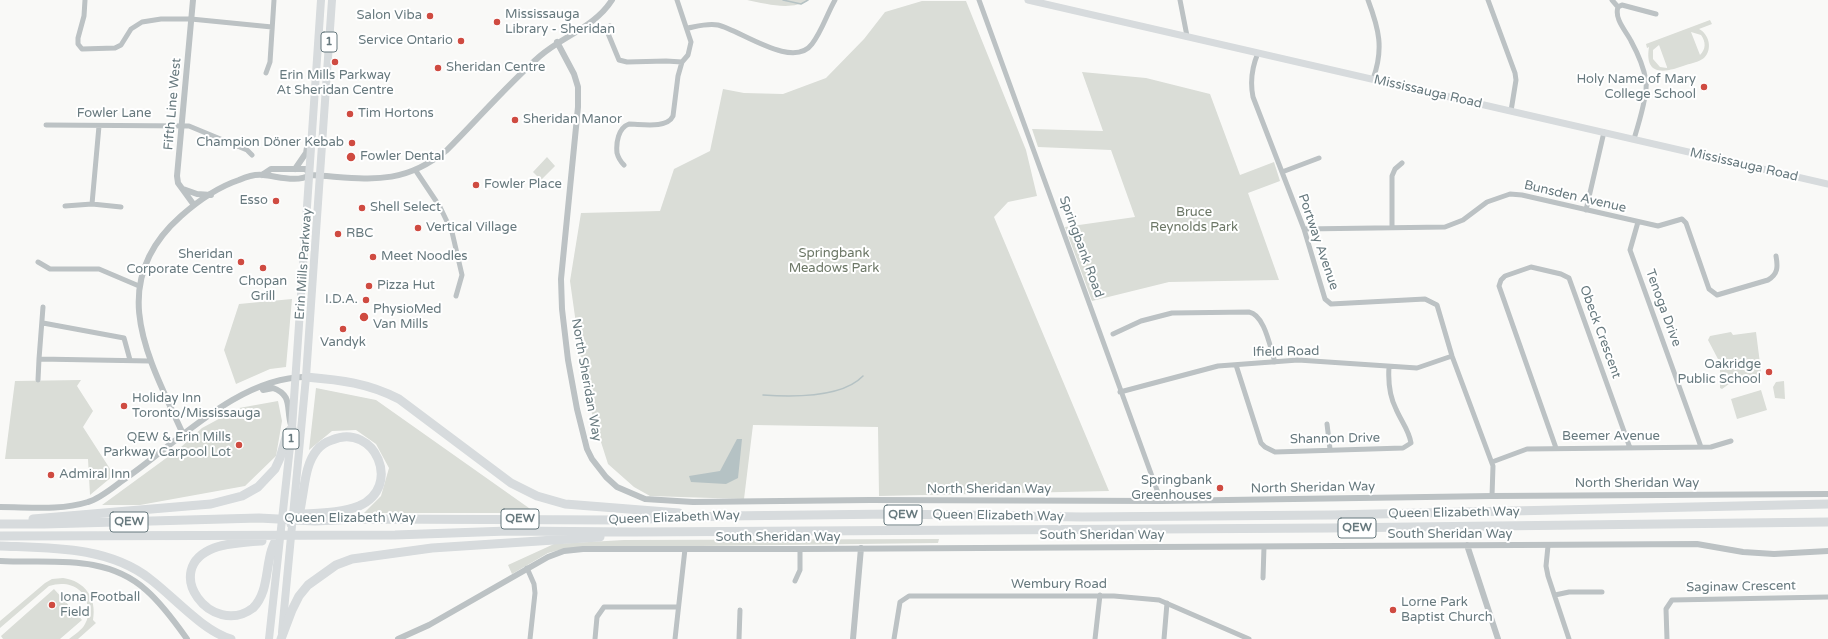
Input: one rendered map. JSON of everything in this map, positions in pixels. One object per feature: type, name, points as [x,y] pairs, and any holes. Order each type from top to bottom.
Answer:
[{"type":"highway","points":[[306,377],[362,384],[382,390],[399,399],[511,483],[537,496],[565,504],[724,516]]},
{"type":"highway","points":[[0,520],[211,504],[242,496],[258,487],[275,469],[280,458],[286,434],[292,428]]},
{"type":"highway","points":[[292,529],[299,513],[306,472],[310,460],[317,449],[325,442],[336,438],[346,437],[363,441],[371,447],[381,466],[382,477],[373,495],[361,505],[348,510],[315,517]]},
{"type":"highway","name":"Queen Elizabeth Way","points":[[0,524],[259,518],[281,526],[315,517],[618,520],[724,516],[886,514],[1082,517],[1324,516],[1828,504]]},
{"type":"highway","name":"Queen Elizabeth Way","points":[[258,538],[283,539],[292,529],[312,535],[395,535],[508,531],[635,532],[1329,528],[1828,522]]},
{"type":"highway","points":[[258,538],[213,548],[196,561],[190,577],[191,586],[198,604],[206,613],[222,619],[231,619],[246,613],[253,608],[262,594],[273,541],[281,526]]},
{"type":"highway","points":[[281,639],[292,610],[299,596],[308,585],[336,565],[352,559],[432,548],[624,535],[635,532]]},
{"type":"highway","name":"QEW","points":[[0,536],[258,538]]},
{"type":"highway","points":[[0,546],[68,549],[89,552],[128,566],[149,577],[214,632],[231,639]]},
{"type":"main road","name":"Erin Mills Parkway","points":[[281,526],[292,428],[322,0]]},
{"type":"main road","name":"Erin Mills Parkway","points":[[292,529],[306,377],[332,0]]},
{"type":"main road","name":"Mississauga Road","points":[[1028,0],[1046,2],[1258,53],[1828,184]]},
{"type":"main road","name":"1","points":[[269,639],[281,526]]},
{"type":"main road","name":"1","points":[[281,639],[292,529]]},
{"type":"street","points":[[85,0],[84,16],[78,38],[78,44],[82,49],[116,48],[121,45],[131,29],[142,22],[151,20],[191,19],[272,27]]},
{"type":"street","name":"Fifth Line West","points":[[193,0],[177,176],[182,188],[194,205]]},
{"type":"street","points":[[266,73],[270,62],[274,0]]},
{"type":"street","points":[[183,434],[150,360],[141,333],[138,313],[139,286],[146,262],[159,239],[174,223],[194,205],[224,186],[241,179],[262,175],[273,177],[305,178],[310,175],[320,175],[382,179],[416,171],[432,163],[447,150],[539,57],[557,42],[586,26],[602,14],[612,0]]},
{"type":"street","points":[[624,165],[617,155],[619,132],[624,126],[629,124],[662,124],[671,120],[673,116],[675,86],[682,62],[690,49],[691,42],[688,28],[677,0]]},
{"type":"street","points":[[688,28],[707,24],[717,25],[760,44],[785,52],[796,52],[803,50],[812,44],[835,0]]},
{"type":"street","name":"Springbank Road","points":[[979,0],[1120,392],[1161,501]]},
{"type":"street","points":[[1180,0],[1187,36]]},
{"type":"street","points":[[1368,0],[1377,25],[1380,50],[1373,79]]},
{"type":"street","points":[[1488,0],[1515,73],[1516,80],[1511,111]]},
{"type":"street","points":[[1612,0],[1618,7],[1617,11],[1623,31],[1630,38],[1634,47],[1646,83],[1634,139]]},
{"type":"street","points":[[1618,7],[1626,6],[1656,14]]},
{"type":"street","points":[[610,26],[607,32],[619,60],[627,62],[682,62]]},
{"type":"street","name":"North Sheridan Way","points":[[557,42],[574,74],[578,87],[578,107],[561,279],[562,309],[568,360],[577,408],[587,449],[597,467],[618,487],[645,500],[1161,501],[1492,496],[1828,494]]},
{"type":"street","name":"Portway Avenue","points":[[1258,53],[1254,62],[1251,86],[1253,97],[1304,229],[1321,288],[1326,299],[1330,304],[1425,299],[1437,305],[1452,356],[1494,466],[1492,496]]},
{"type":"street","name":"Fowler Lane","points":[[46,124],[99,126],[189,126],[247,150],[252,155]]},
{"type":"street","points":[[92,204],[99,126]]},
{"type":"street","points":[[296,169],[306,153],[309,131],[312,126]]},
{"type":"street","points":[[1586,210],[1604,132]]},
{"type":"street","points":[[1282,172],[1319,158]]},
{"type":"street","points":[[1392,227],[1392,176],[1395,169],[1402,162]]},
{"type":"street","points":[[262,175],[271,169],[306,169],[310,175]]},
{"type":"street","points":[[416,171],[440,207],[452,232],[462,275],[456,296]]},
{"type":"street","points":[[182,188],[198,194],[211,194]]},
{"type":"street","name":"Bunsden Avenue","points":[[1304,229],[1445,227],[1463,220],[1487,202],[1510,194],[1522,195],[1658,226],[1682,219],[1686,223],[1709,289],[1717,295],[1773,278],[1778,269],[1776,256]]},
{"type":"street","points":[[65,206],[92,204],[122,207]]},
{"type":"street","name":"Tenoga Drive","points":[[1638,222],[1630,250],[1701,447]]},
{"type":"street","points":[[38,262],[50,269],[99,269],[139,286]]},
{"type":"street","name":"Obeck Crescent","points":[[1556,448],[1499,286],[1501,280],[1505,276],[1531,267],[1561,274],[1569,278],[1630,448]]},
{"type":"street","points":[[38,380],[43,307]]},
{"type":"street","points":[[1113,334],[1141,321],[1172,313],[1250,312],[1255,313],[1261,320],[1274,362]]},
{"type":"street","points":[[43,323],[124,338],[130,360]]},
{"type":"street","name":"Ifield Road","points":[[1120,392],[1218,366],[1298,360],[1418,368],[1452,356]]},
{"type":"street","points":[[40,359],[150,360]]},
{"type":"street","name":"Shannon Drive","points":[[1236,365],[1258,435],[1265,448],[1275,452],[1403,448],[1411,443],[1408,430],[1391,400],[1388,381],[1390,367]]},
{"type":"street","points":[[0,507],[69,506],[89,502],[148,463],[183,434],[244,394],[295,377],[306,377]]},
{"type":"street","points":[[244,394],[266,389],[277,390],[286,397],[289,404],[288,416],[292,428]]},
{"type":"street","points":[[1327,424],[1330,450]]},
{"type":"street","name":"Beemer Avenue","points":[[1492,462],[1528,449],[1701,447],[1715,446],[1730,441]]},
{"type":"street","name":"South Sheridan Way","points":[[398,639],[441,618],[548,556],[572,550],[800,550],[861,548],[1467,545],[1548,546],[1697,544],[1743,552],[1774,554],[1828,551]]},
{"type":"street","points":[[1467,545],[1498,639]]},
{"type":"street","points":[[1548,546],[1546,566],[1569,639]]},
{"type":"street","points":[[1263,578],[1264,547]]},
{"type":"street","points":[[853,639],[861,548]]},
{"type":"street","points":[[675,639],[684,549]]},
{"type":"street","points":[[795,580],[800,570],[800,550]]},
{"type":"street","points":[[0,561],[80,563],[104,567],[125,575],[148,591],[162,606],[187,639]]},
{"type":"street","points":[[526,568],[534,584],[535,592],[530,639]]},
{"type":"street","points":[[1555,595],[1569,592],[1602,592]]},
{"type":"street","points":[[1095,639],[1100,595]]},
{"type":"street","name":"Wembury Road","points":[[894,639],[900,602],[909,596],[1100,595],[1159,600],[1249,639]]},
{"type":"street","name":"Saginaw Crescent","points":[[1667,639],[1666,609],[1672,600],[1828,597]]},
{"type":"street","points":[[1164,639],[1167,603]]},
{"type":"street","points":[[595,639],[597,617],[604,607],[678,607]]},
{"type":"street","points":[[739,639],[740,610]]},
{"type":"green space","points":[[747,0],[809,0],[795,5],[779,6]]},
{"type":"green space","name":"Springbank Meadows Park","points":[[922,1],[966,1],[1026,150],[1037,196],[1008,202],[994,217],[1109,491],[879,496],[878,427],[753,425],[744,499],[650,496],[634,487],[608,464],[586,395],[570,281],[581,213],[660,211],[674,169],[710,151],[723,89],[744,93],[783,94],[826,78],[864,39],[885,12]]},
{"type":"green space","points":[[1710,20],[1712,24],[1699,29],[1705,34],[1709,42],[1707,54],[1704,58],[1679,68],[1665,71],[1654,68],[1650,64],[1648,57],[1649,47],[1647,48],[1646,44]],"holes":[[[1691,32],[1701,35],[1704,40],[1705,45],[1700,55]],[[1659,45],[1667,67],[1667,68],[1660,67],[1653,59],[1653,50]]]},
{"type":"green space","name":"Bruce Reynolds Park","points":[[1082,72],[1146,78],[1210,94],[1240,175],[1274,162],[1280,181],[1248,193],[1279,280],[1169,282],[1092,301],[1065,227],[1135,217],[1111,150],[1038,147],[1032,129],[1103,131]]},
{"type":"green space","points":[[547,157],[555,166],[541,180],[533,172]]},
{"type":"green space","points":[[292,299],[286,367],[270,369],[236,384],[224,350],[239,304]]},
{"type":"green space","points":[[1731,332],[1733,335],[1756,332],[1762,379],[1737,383],[1736,379],[1722,389],[1720,388],[1720,363],[1723,361],[1719,361],[1708,340],[1710,336]]},
{"type":"green space","points":[[81,380],[77,386],[93,411],[83,427],[114,475],[90,495],[88,459],[5,459],[15,381]]},
{"type":"green space","points":[[1784,381],[1785,399],[1775,398],[1773,387],[1776,382]]},
{"type":"green space","points":[[316,388],[376,400],[536,513],[364,513],[381,496],[389,468],[376,444],[356,430],[332,431],[309,450]]},
{"type":"green space","points":[[1761,390],[1767,410],[1737,419],[1731,399]]},
{"type":"green space","points":[[278,401],[282,421],[276,456],[245,486],[140,505],[102,505],[180,448],[202,428],[239,408]]},
{"type":"green space","points":[[939,539],[938,543],[623,547],[559,550],[548,553],[512,574],[508,565],[554,544],[624,540]]},
{"type":"green space","points":[[63,578],[78,583],[83,587],[88,592],[93,605],[93,620],[96,623],[78,639],[69,639],[84,626],[88,618],[86,601],[80,590],[69,585],[62,584],[49,586],[0,628],[0,621],[45,583],[52,579]]},
{"type":"green space","name":"Iona Football Field","points":[[54,589],[82,620],[60,639],[3,639],[1,636]]},
{"type":"shaded area","points":[[737,439],[742,439],[738,478],[726,484],[691,482],[689,476],[720,471]]},
{"type":"waterway","points":[[783,0],[801,4],[808,0]]},
{"type":"waterway","points":[[763,395],[802,396],[830,392],[843,389],[863,376]]},
{"type":"place","name":"Salon Viba","points":[[430,16]]},
{"type":"place","name":"Mississauga Library - Sheridan","points":[[497,22]]},
{"type":"place","name":"Service Ontario","points":[[461,41]]},
{"type":"place","name":"Erin Mills Parkway At Sheridan Centre","points":[[335,62]]},
{"type":"place","name":"Sheridan Centre","points":[[438,68]]},
{"type":"place","name":"Holy Name of Mary College School","points":[[1704,87]]},
{"type":"place","name":"Tim Hortons","points":[[350,114]]},
{"type":"place","name":"Sheridan Manor","points":[[515,120]]},
{"type":"place","name":"Champion Döner Kebab","points":[[352,143]]},
{"type":"place","name":"Fowler Dental","points":[[351,157]]},
{"type":"place","name":"Fowler Place","points":[[476,185]]},
{"type":"place","name":"Esso","points":[[276,201]]},
{"type":"place","name":"Shell Select","points":[[362,208]]},
{"type":"place","name":"Vertical Village","points":[[418,228]]},
{"type":"place","name":"RBC","points":[[338,234]]},
{"type":"place","name":"Meet Noodles","points":[[373,257]]},
{"type":"place","name":"Sheridan Corporate Centre","points":[[241,262]]},
{"type":"place","name":"Chopan Grill","points":[[263,268]]},
{"type":"place","name":"Pizza Hut","points":[[369,286]]},
{"type":"place","name":"I.D.A.","points":[[366,300]]},
{"type":"place","name":"PhysioMed Van Mills","points":[[364,317]]},
{"type":"place","name":"Vandyk","points":[[343,329]]},
{"type":"place","name":"Oakridge Public School","points":[[1769,372]]},
{"type":"place","name":"Holiday Inn Toronto/Mississauga","points":[[124,406]]},
{"type":"place","name":"QEW & Erin Mills Parkway Carpool Lot","points":[[239,445]]},
{"type":"place","name":"Admiral Inn","points":[[51,475]]},
{"type":"place","name":"Springbank Greenhouses","points":[[1220,488]]},
{"type":"place","name":"Iona Football Field","points":[[52,605]]},
{"type":"place","name":"Lorne Park Baptist Church","points":[[1393,610]]}]
